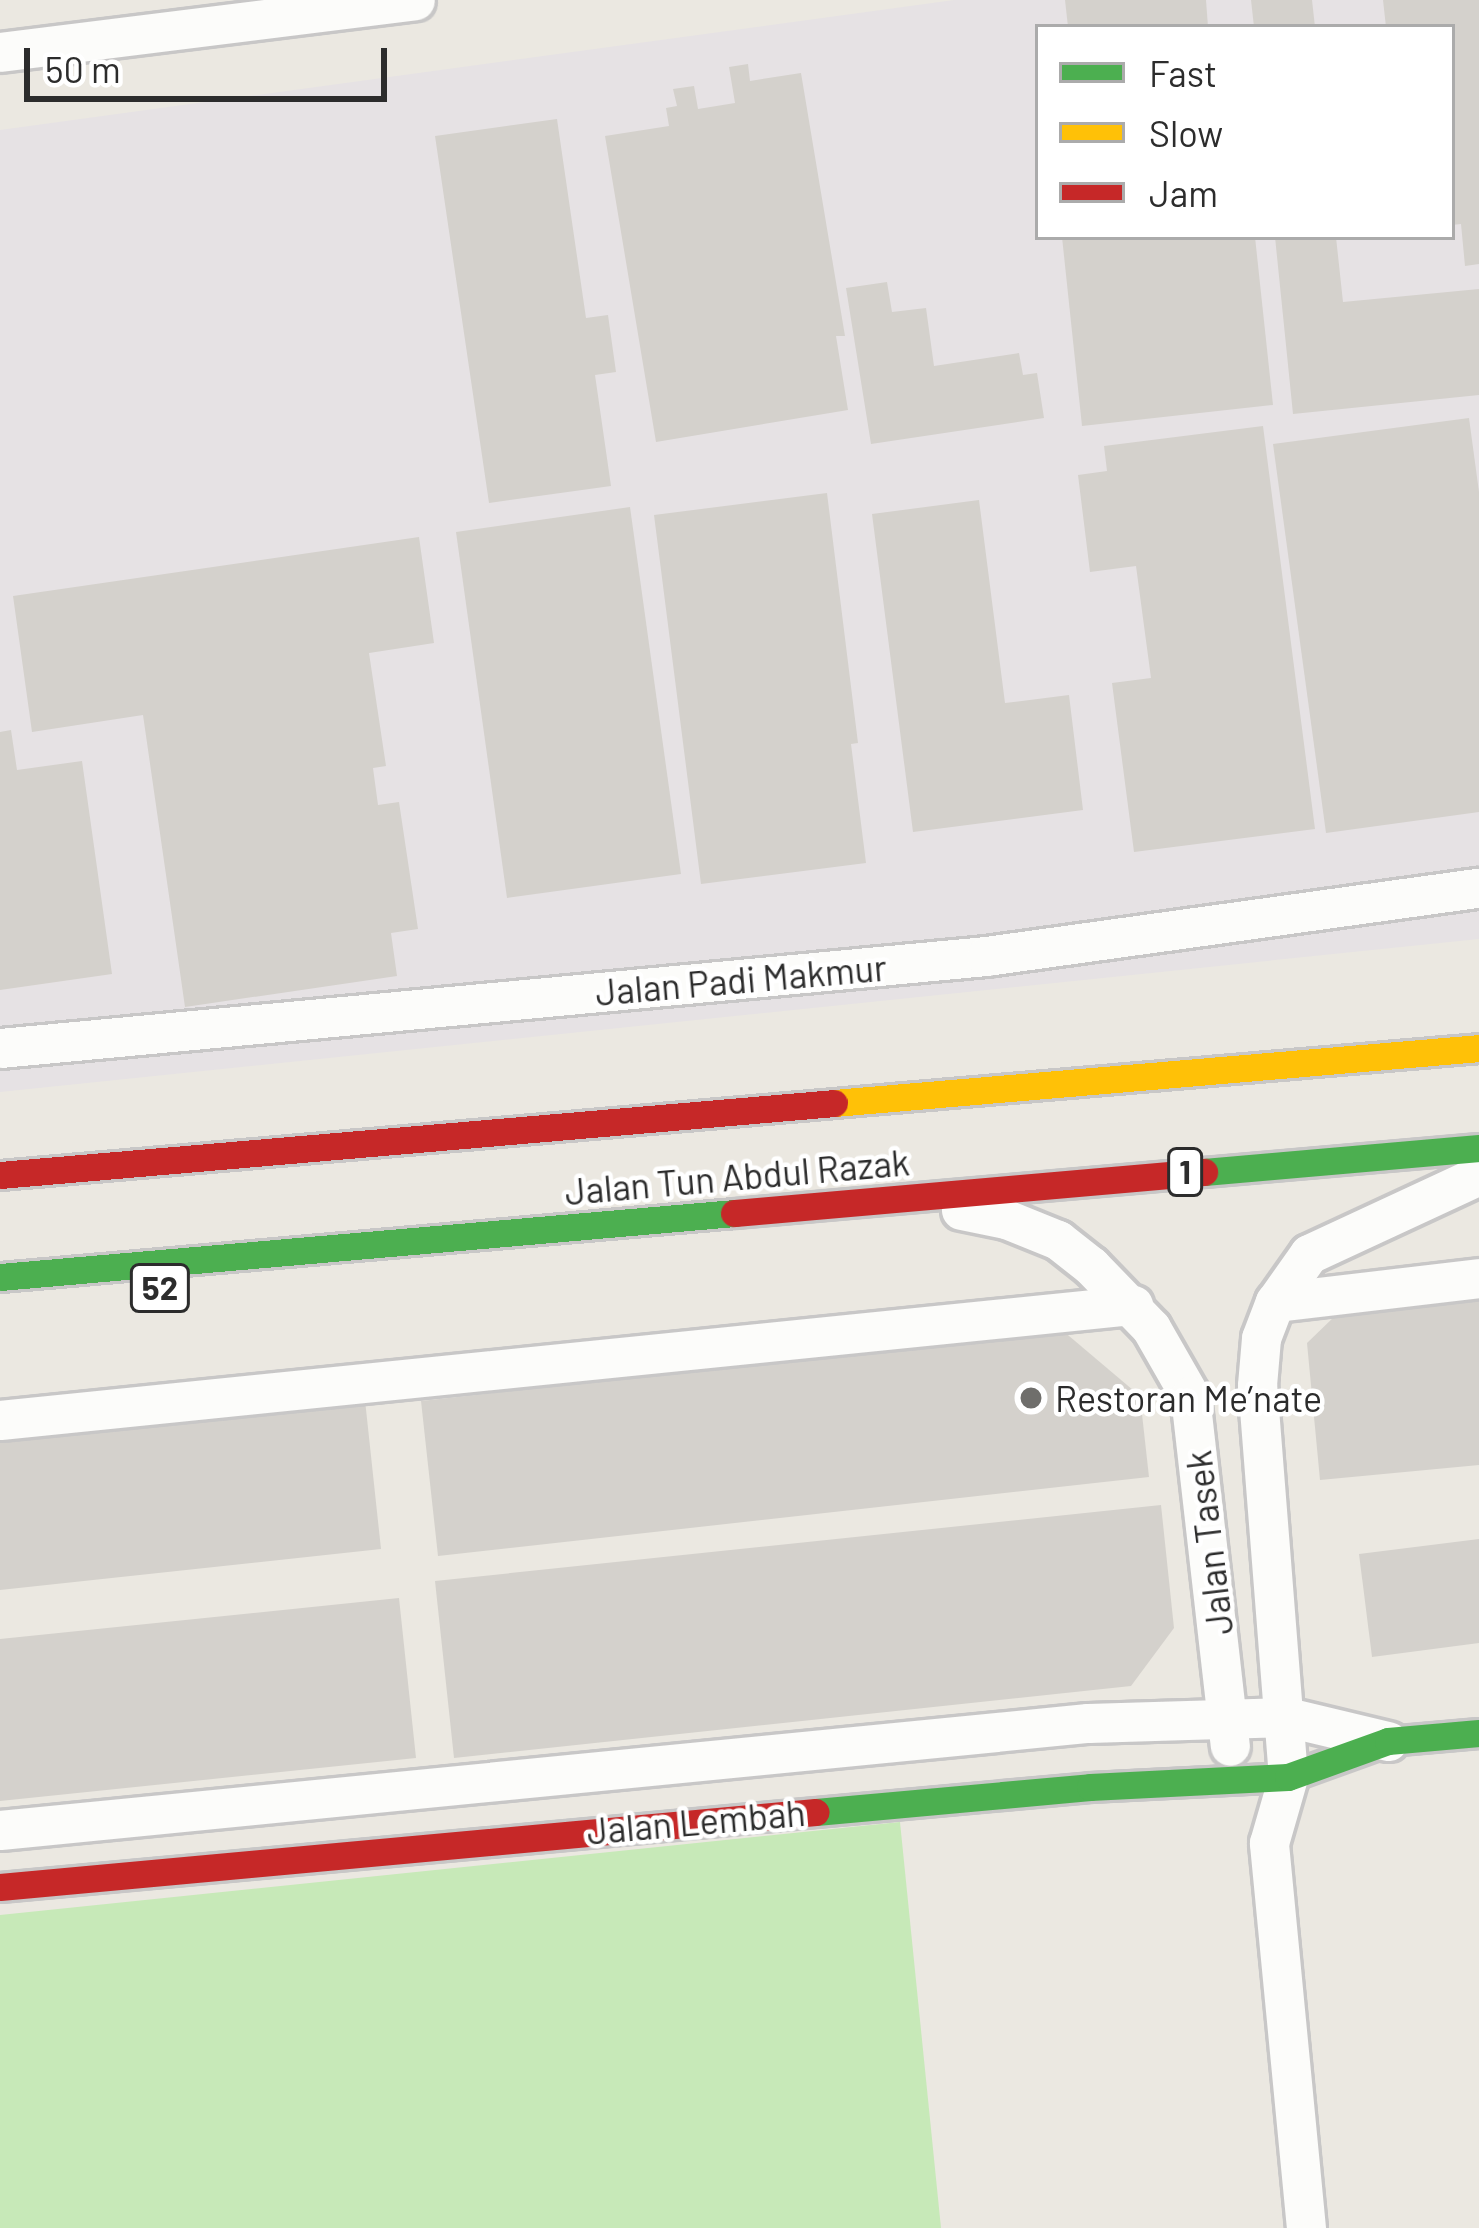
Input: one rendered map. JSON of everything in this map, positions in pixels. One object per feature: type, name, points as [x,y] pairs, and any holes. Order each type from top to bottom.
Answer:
[{"type":"main road","name":"Jalan Tun Abdul Razak","points":[[0,1175],[1479,1048]]},
{"type":"main road","name":"Jalan Tun Abdul Razak","points":[[0,1277],[1479,1148]]},
{"type":"main road","name":"52","points":[[125,1297],[320,1246]]},
{"type":"main road","name":"Jalan Lembah","points":[[0,1887],[1090,1787],[1288,1777],[1388,1741],[1479,1733]]},
{"type":"street","points":[[0,52],[415,0]]},
{"type":"street","name":"Jalan Padi Makmur","points":[[0,1048],[986,956],[1479,888]]},
{"type":"street","name":"Jalan Tasek","points":[[1306,2228],[1269,1843],[1288,1777],[1287,1717],[1257,1385],[1261,1338],[1275,1303],[1309,1253],[1479,1175]]},
{"type":"street","name":"Jalan Tasek","points":[[891,1201],[1006,1219],[1058,1240],[1133,1305],[1190,1396],[1232,1782],[1269,1843]]},
{"type":"street","points":[[1275,1303],[1479,1277]]},
{"type":"street","points":[[0,1420],[1133,1305]]},
{"type":"street","name":"Jalan Lembah","points":[[0,1830],[1088,1723],[1287,1717],[1388,1741]]},
{"type":"street","points":[[438,1787],[445,1843]]},
{"type":"shaded area","points":[[954,0],[1479,0],[1479,939],[0,1092],[0,130]]},
{"type":"green space","points":[[900,1822],[941,2228],[0,2228],[0,1915]]},
{"type":"building","points":[[1065,0],[1206,0],[1208,24],[1068,24]]},
{"type":"building","points":[[1251,0],[1312,0],[1315,24],[1254,24]]},
{"type":"building","points":[[1383,0],[1479,0],[1479,264],[1465,266],[1461,224],[1455,225],[1455,24],[1386,24]]},
{"type":"building","points":[[748,64],[750,81],[801,73],[845,336],[836,336],[848,410],[656,442],[605,136],[669,126],[666,108],[677,106],[673,89],[694,86],[698,109],[735,103],[729,67]]},
{"type":"building","points":[[557,119],[586,318],[608,315],[616,372],[595,375],[611,486],[489,503],[435,136]]},
{"type":"building","points":[[1062,240],[1255,240],[1273,405],[1082,426]]},
{"type":"building","points":[[1275,240],[1336,240],[1343,302],[1479,289],[1479,395],[1293,414]]},
{"type":"building","points":[[887,282],[892,312],[926,308],[934,366],[1019,353],[1023,375],[1037,373],[1044,418],[871,444],[846,288]]},
{"type":"building","points":[[1469,418],[1479,492],[1479,812],[1326,833],[1273,444]]},
{"type":"building","points":[[1263,426],[1315,829],[1134,852],[1112,683],[1151,678],[1136,566],[1090,572],[1078,475],[1107,471],[1104,446]]},
{"type":"building","points":[[827,493],[858,743],[851,744],[866,863],[701,884],[654,515]]},
{"type":"building","points":[[979,500],[1005,703],[1069,695],[1083,810],[913,832],[872,514]]},
{"type":"building","points":[[630,507],[681,874],[507,898],[456,532]]},
{"type":"building","points":[[419,537],[434,643],[369,653],[386,766],[373,768],[378,805],[399,802],[418,929],[391,933],[397,976],[185,1007],[143,715],[32,732],[13,596]]},
{"type":"building","points":[[11,730],[17,770],[82,761],[112,974],[0,990],[0,732]]},
{"type":"building","points":[[1479,1301],[1479,1465],[1320,1480],[1307,1343],[1336,1315]]},
{"type":"building","points":[[1062,1330],[1140,1396],[1149,1477],[438,1556],[421,1401]]},
{"type":"building","points":[[365,1400],[381,1549],[0,1590],[0,1440]]},
{"type":"building","points":[[1161,1505],[1174,1628],[1131,1686],[454,1758],[435,1581]]},
{"type":"building","points":[[1479,1539],[1479,1643],[1372,1657],[1359,1554]]},
{"type":"building","points":[[399,1598],[416,1758],[0,1801],[0,1639]]},
{"type":"traffic: fast","points":[[1204,1172],[1479,1148]]},
{"type":"traffic: fast","points":[[0,1277],[734,1213]]},
{"type":"traffic: fast","points":[[816,1812],[1090,1787],[1288,1777],[1388,1741],[1479,1733]]},
{"type":"traffic: slow","points":[[834,1103],[1479,1048]]},
{"type":"traffic: jam","points":[[0,1175],[834,1103]]},
{"type":"traffic: jam","points":[[734,1213],[1204,1172]]},
{"type":"traffic: jam","points":[[0,1887],[816,1812]]},
{"type":"place","name":"Restoran Me’nate","points":[[1031,1398]]}]
